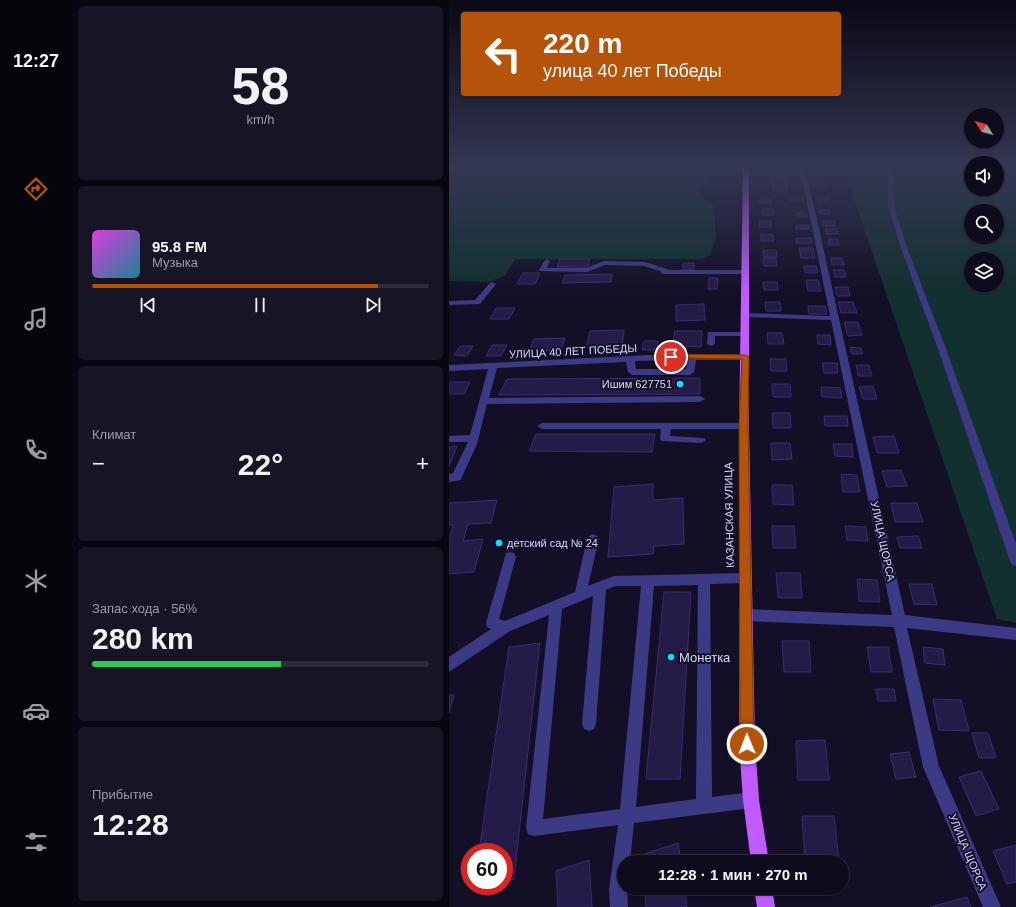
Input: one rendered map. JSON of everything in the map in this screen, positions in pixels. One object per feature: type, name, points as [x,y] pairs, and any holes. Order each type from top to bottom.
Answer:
[{"type":"main road","name":"КАЗАНСКАЯ УЛИЦА","points":[[746,209],[744,426],[747,744],[751,800],[759,855]]},
{"type":"main road","points":[[764,895],[766,907]]},
{"type":"street","name":"УЛИЦА ЩОРСА","points":[[812,209],[834,318],[931,767],[992,907]]},
{"type":"street","points":[[892,209],[904,248],[941,346],[1016,561]]},
{"type":"street","points":[[547,261],[542,270],[587,270],[604,263],[645,264],[669,272]]},
{"type":"street","points":[[657,272],[745,272]]},
{"type":"street","points":[[449,303],[477,302],[492,284]]},
{"type":"street","points":[[745,315],[834,318]]},
{"type":"street","points":[[711,344],[711,334],[745,334]]},
{"type":"street","points":[[630,359],[632,372],[690,372],[692,357]]},
{"type":"street","name":"УЛИЦА 40 ЛЕТ ПОБЕДЫ","points":[[449,368],[630,359],[745,357]]},
{"type":"street","points":[[449,478],[457,477],[473,438],[493,366]]},
{"type":"street","points":[[483,401],[700,399]]},
{"type":"street","points":[[542,426],[744,426]]},
{"type":"street","points":[[666,426],[665,439],[701,440]]},
{"type":"street","points":[[449,439],[473,438]]},
{"type":"street","points":[[580,595],[593,539]]},
{"type":"street","points":[[505,627],[492,623],[509,557]]},
{"type":"street","points":[[449,665],[505,627],[614,581],[745,578]]},
{"type":"street","points":[[704,579],[704,806]]},
{"type":"street","points":[[619,907],[618,890],[627,816],[648,580]]},
{"type":"street","points":[[589,724],[601,587]]},
{"type":"street","points":[[556,606],[534,828],[751,800]]},
{"type":"street","points":[[745,615],[900,621],[1016,634]]},
{"type":"green space","points":[[449,209],[714,209],[716,238],[710,255],[701,259],[515,259],[505,276],[488,282],[449,281]]},
{"type":"green space","points":[[857,209],[964,209],[964,244],[1004,244],[1004,209],[1016,209],[1016,623],[997,619]]},
{"type":"building","points":[[762,209],[773,209],[774,215],[763,215]]},
{"type":"building","points":[[819,210],[830,210],[830,214],[820,214]]},
{"type":"building","points":[[795,213],[806,213],[807,217],[796,217]]},
{"type":"building","points":[[759,221],[771,221],[771,227],[759,227]]},
{"type":"building","points":[[822,221],[834,221],[835,226],[823,226]]},
{"type":"building","points":[[796,225],[809,225],[809,229],[796,229]]},
{"type":"building","points":[[825,229],[837,229],[838,234],[826,234]]},
{"type":"building","points":[[761,234],[773,234],[774,241],[761,241]]},
{"type":"building","points":[[796,238],[811,238],[812,243],[796,243]]},
{"type":"building","points":[[828,239],[838,239],[839,245],[829,245]]},
{"type":"building","points":[[799,248],[813,248],[815,258],[801,258]]},
{"type":"building","points":[[763,250],[776,250],[777,257],[764,257]]},
{"type":"building","points":[[763,258],[776,258],[777,266],[764,266]]},
{"type":"building","points":[[831,258],[842,258],[844,265],[832,265]]},
{"type":"building","points":[[560,259],[590,259],[588,267],[557,267]]},
{"type":"building","points":[[683,263],[694,263],[693,270],[683,270]]},
{"type":"building","points":[[804,266],[816,266],[818,273],[805,273]]},
{"type":"building","points":[[833,270],[844,270],[846,277],[835,277]]},
{"type":"building","points":[[523,273],[540,273],[535,284],[517,284]]},
{"type":"building","points":[[612,274],[611,282],[562,283],[565,275]]},
{"type":"building","points":[[709,278],[718,278],[717,289],[708,289]]},
{"type":"building","points":[[806,280],[818,280],[821,291],[808,291]]},
{"type":"building","points":[[763,282],[777,282],[778,290],[764,290]]},
{"type":"building","points":[[835,287],[848,287],[850,296],[837,296]]},
{"type":"building","points":[[765,302],[780,302],[781,311],[766,311]]},
{"type":"building","points":[[838,302],[853,302],[857,313],[841,313]]},
{"type":"building","points":[[704,304],[705,320],[676,321],[676,305]]},
{"type":"building","points":[[808,306],[825,306],[827,314],[809,314]]},
{"type":"building","points":[[496,308],[515,308],[509,319],[490,319]]},
{"type":"building","points":[[844,322],[858,322],[862,335],[848,336]]},
{"type":"building","points":[[624,330],[622,347],[586,348],[590,331]]},
{"type":"building","points":[[675,331],[702,331],[701,347],[672,346]]},
{"type":"building","points":[[767,333],[782,333],[784,344],[768,344]]},
{"type":"building","points":[[817,335],[830,335],[831,345],[818,344]]},
{"type":"building","points":[[565,338],[561,350],[529,351],[534,339]]},
{"type":"building","points":[[644,341],[658,341],[657,350],[642,350]]},
{"type":"building","points":[[492,345],[507,345],[501,356],[486,356]]},
{"type":"building","points":[[460,346],[473,346],[467,356],[454,355]]},
{"type":"building","points":[[850,347],[861,348],[863,354],[852,354]]},
{"type":"building","points":[[770,359],[786,359],[787,371],[771,371]]},
{"type":"building","points":[[822,363],[837,363],[838,373],[824,373]]},
{"type":"building","points":[[856,365],[869,365],[872,376],[858,376]]},
{"type":"building","points":[[700,378],[700,394],[499,395],[507,379]]},
{"type":"building","points":[[449,382],[470,382],[464,394],[449,394]]},
{"type":"building","points":[[772,384],[790,384],[791,397],[773,397]]},
{"type":"building","points":[[873,386],[877,399],[863,399],[859,387]]},
{"type":"building","points":[[821,387],[840,388],[842,398],[822,397]]},
{"type":"building","points":[[772,413],[790,413],[791,428],[773,428]]},
{"type":"building","points":[[824,416],[847,416],[848,426],[825,426]]},
{"type":"building","points":[[536,434],[655,434],[652,452],[529,451]]},
{"type":"building","points":[[894,436],[899,453],[877,453],[873,437]]},
{"type":"building","points":[[771,443],[790,443],[792,459],[772,460]]},
{"type":"building","points":[[833,444],[852,444],[853,457],[835,456]]},
{"type":"building","points":[[457,446],[449,467],[449,447]]},
{"type":"building","points":[[901,470],[907,486],[887,487],[882,471]]},
{"type":"building","points":[[841,474],[857,475],[860,492],[843,492]]},
{"type":"building","points":[[653,484],[653,500],[683,498],[684,544],[654,546],[653,554],[608,557],[614,487]]},
{"type":"building","points":[[772,485],[792,485],[794,505],[773,504]]},
{"type":"building","points":[[497,500],[491,523],[468,524],[463,541],[483,539],[474,572],[449,574],[449,538],[453,525],[449,525],[449,503]]},
{"type":"building","points":[[891,503],[917,503],[923,522],[895,522]]},
{"type":"building","points":[[772,526],[794,526],[796,548],[773,548]]},
{"type":"building","points":[[845,526],[866,527],[868,541],[847,540]]},
{"type":"building","points":[[918,536],[922,548],[900,548],[897,537]]},
{"type":"building","points":[[776,573],[800,573],[802,598],[778,598]]},
{"type":"building","points":[[857,579],[877,580],[880,602],[859,601]]},
{"type":"building","points":[[909,584],[932,584],[937,605],[914,604]]},
{"type":"building","points":[[664,592],[691,592],[680,779],[646,779]]},
{"type":"building","points":[[782,641],[809,641],[811,672],[784,672]]},
{"type":"building","points":[[540,643],[513,879],[513,843],[480,843],[509,647]]},
{"type":"building","points":[[867,647],[888,647],[892,672],[871,672]]},
{"type":"building","points":[[923,647],[943,649],[945,665],[925,663]]},
{"type":"building","points":[[876,689],[894,689],[896,701],[878,701]]},
{"type":"building","points":[[449,695],[454,695],[449,713]]},
{"type":"building","points":[[933,699],[961,700],[969,731],[939,730]]},
{"type":"building","points":[[972,733],[988,733],[996,758],[979,758]]},
{"type":"building","points":[[825,740],[829,780],[798,780],[796,741]]},
{"type":"building","points":[[909,752],[916,777],[896,779],[890,754]]},
{"type":"building","points":[[981,771],[999,809],[976,816],[959,777]]},
{"type":"building","points":[[802,816],[834,816],[838,855],[805,855]]},
{"type":"building","points":[[678,843],[680,855],[644,855]]},
{"type":"building","points":[[1016,845],[1016,882],[1007,884],[993,851]]},
{"type":"building","points":[[589,860],[592,907],[558,907],[556,871]]},
{"type":"building","points":[[645,895],[685,895],[687,907],[646,907]]},
{"type":"building","points":[[967,897],[971,907],[930,907]]},
{"type":"place","name":"Ишим 627751","points":[[680,384]]},
{"type":"place","name":"детский сад № 24","points":[[499,543]]},
{"type":"place","name":"Монетка","points":[[671,657]]},
{"type":"route","points":[[671,357],[745,357],[744,426],[747,744]]}]
